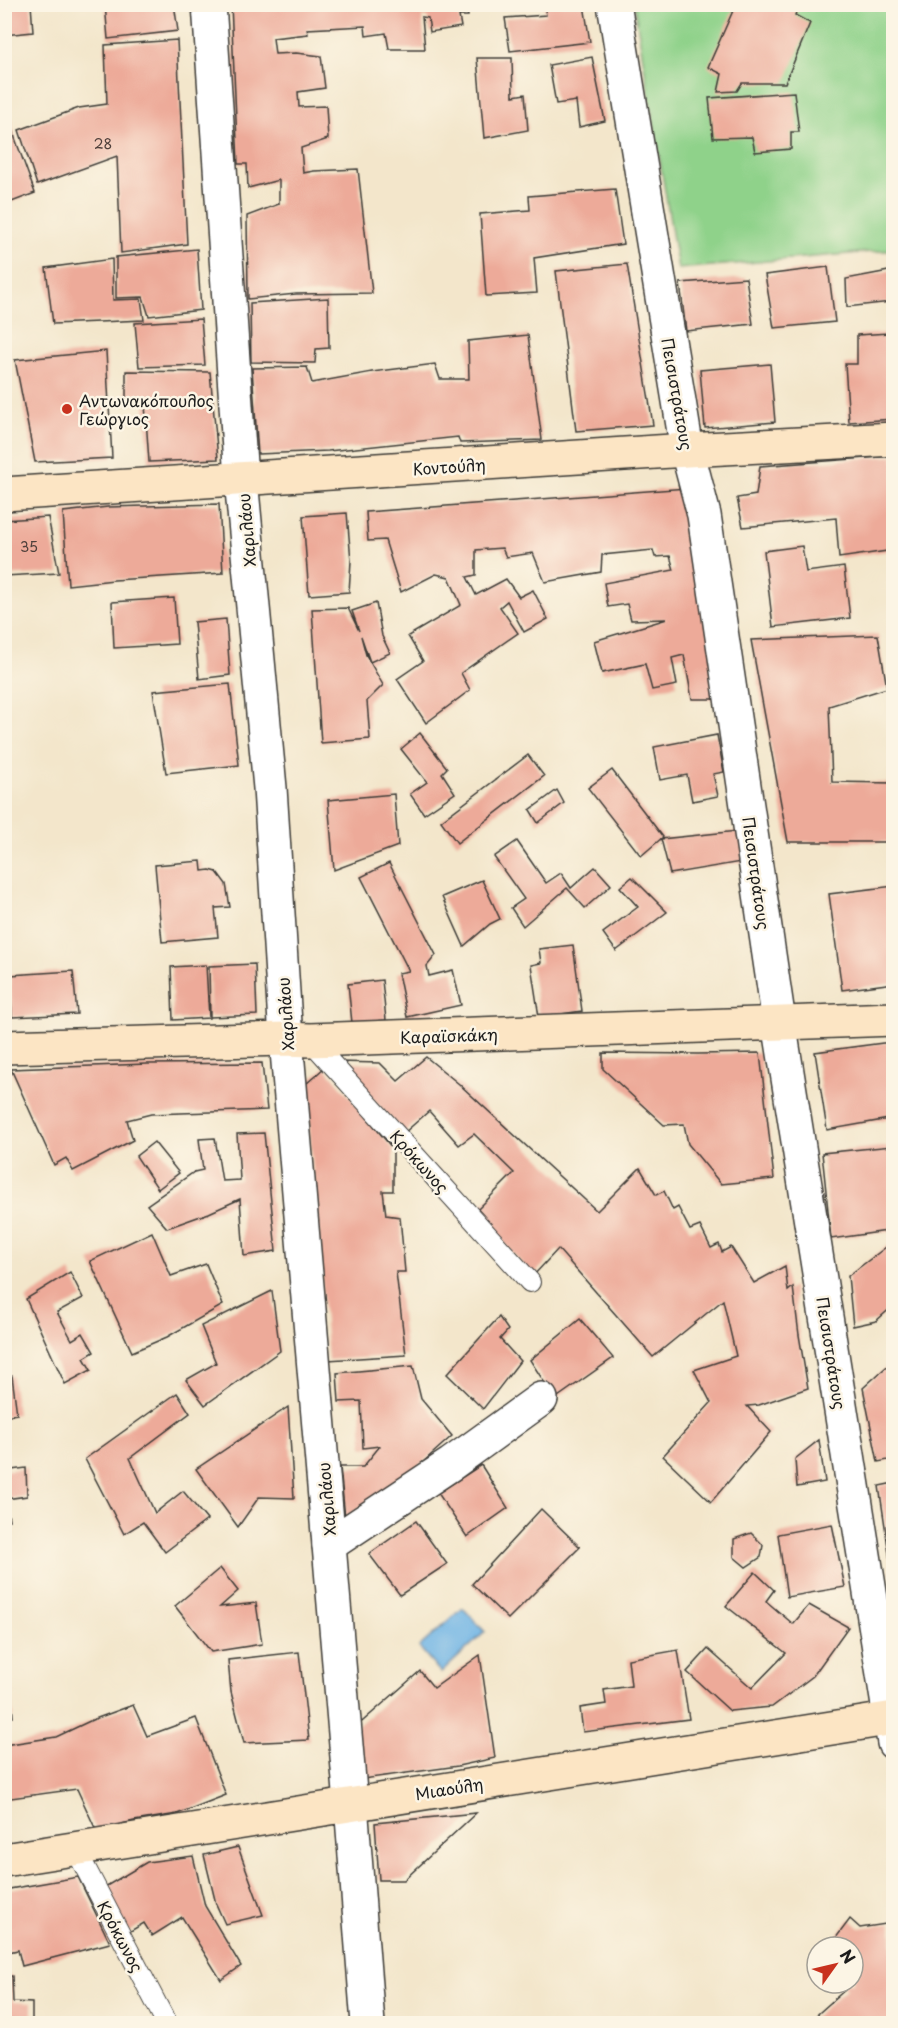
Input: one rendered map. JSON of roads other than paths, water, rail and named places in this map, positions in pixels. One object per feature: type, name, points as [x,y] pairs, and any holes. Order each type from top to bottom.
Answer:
[{"type":"street","name":"Χαριλάου","points":[[209,4],[241,479],[270,788],[298,1039],[330,1545],[368,2024]]},
{"type":"street","name":"Πεισιστράτους","points":[[614,4],[687,450],[704,514],[779,1022],[892,1726]]},
{"type":"street","name":"Κοντούλη","points":[[4,494],[894,439]]},
{"type":"street","name":"Καραϊσκάκη","points":[[4,1047],[894,1020]]},
{"type":"street","points":[[330,1545],[451,1464],[540,1399]]},
{"type":"street","name":"Μιαούλη","points":[[4,1860],[351,1804],[892,1726]]},
{"type":"lane","name":"Κρόκωνος","points":[[298,1039],[530,1282]]},
{"type":"lane","name":"Κρόκωνος","points":[[75,1848],[167,2024]]},
{"type":"water","points":[[463,1608],[485,1632],[441,1673],[419,1647]]},
{"type":"place","name":"Αντωνακόπουλος Γεώργιος","points":[[67,409]]}]
